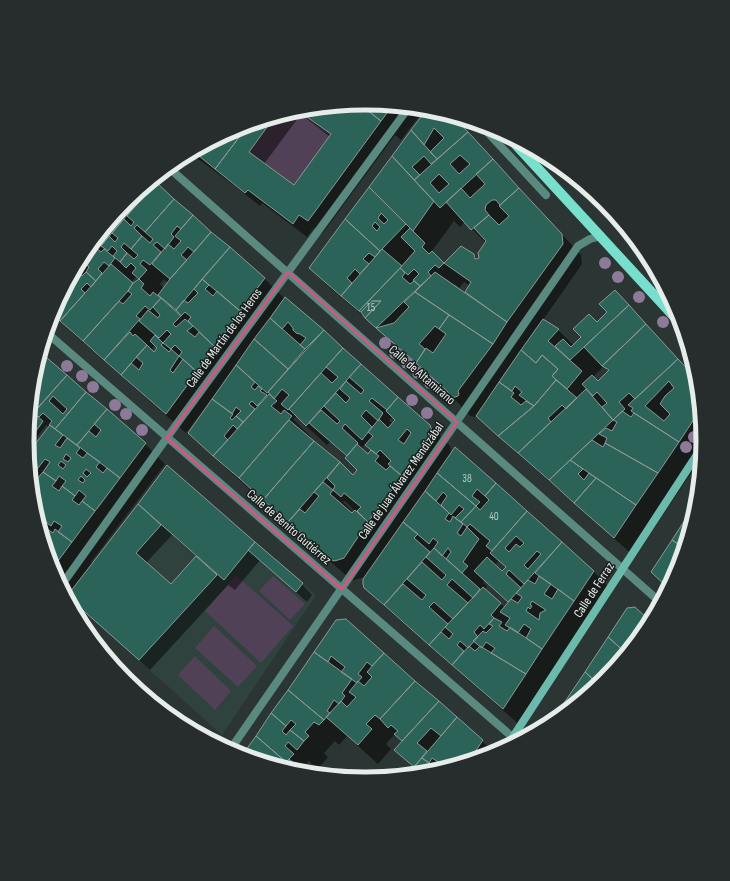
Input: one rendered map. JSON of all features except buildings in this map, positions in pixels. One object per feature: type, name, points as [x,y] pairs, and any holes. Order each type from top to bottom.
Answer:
[{"type":"main road","points":[[520,149],[670,312]]},
{"type":"main road","name":"Calle de Ferraz","points":[[519,733],[695,457]]},
{"type":"street","name":"Calle de Martín de los Heros","points":[[65,580],[406,112]]},
{"type":"street","points":[[488,133],[546,195]]},
{"type":"street","name":"Calle de Altamirano","points":[[173,171],[656,598]]},
{"type":"street","name":"Calle de Juan Álvarez Mendizábal","points":[[234,744],[578,246],[590,239],[601,236]]},
{"type":"street","name":"Calle de Benito Gutiérrez","points":[[51,336],[512,736]]},
{"type":"highlighted area","points":[[288,272],[457,422],[342,589],[167,438]]},
{"type":"shaded area","points":[[304,115],[331,134],[294,185],[249,152],[269,124],[300,116]]},
{"type":"shaded area","points":[[167,465],[316,595],[222,735],[78,606],[70,592]]},
{"type":"shaded area","points":[[236,575],[293,626],[261,663],[205,611]]},
{"type":"shaded area","points":[[273,576],[305,604],[290,620],[259,591]]},
{"type":"shaded area","points":[[214,626],[257,666],[238,687],[195,648]]},
{"type":"shaded area","points":[[195,656],[231,691],[215,710],[178,675]]}]
